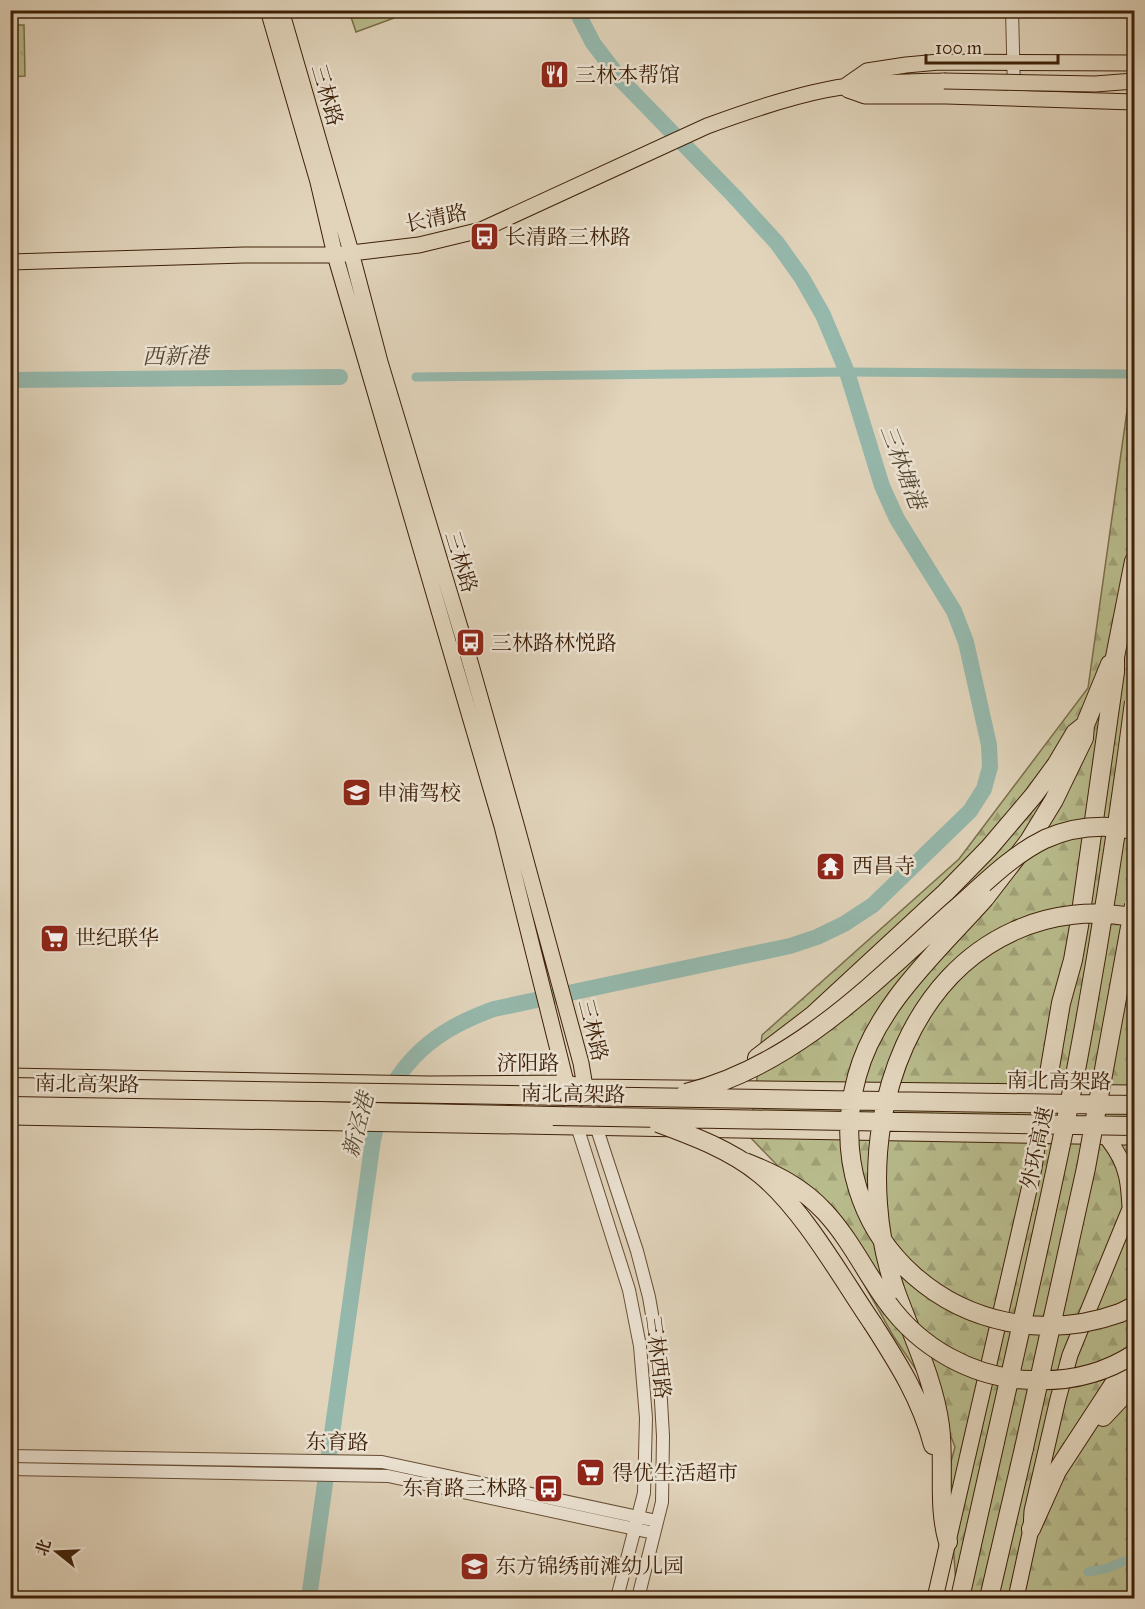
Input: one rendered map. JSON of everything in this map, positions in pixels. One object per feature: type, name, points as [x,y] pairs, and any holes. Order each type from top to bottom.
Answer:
[{"type":"highway","points":[[1055,1091],[1060,1004],[1073,960],[1115,672],[1115,657],[1134,561]]},
{"type":"highway","points":[[1115,657],[1106,670],[1084,725],[1084,738],[1076,757],[1042,820],[985,898],[896,1000],[876,1030],[862,1060],[853,1091],[849,1132],[854,1172],[864,1204],[887,1246],[909,1271],[934,1292],[977,1315],[1024,1326],[1057,1327],[1097,1320],[1134,1306]]},
{"type":"highway","name":"外环高速","points":[[960,1599],[1076,1070],[1108,886],[1134,702]]},
{"type":"highway","points":[[708,1086],[762,1055],[812,1016],[946,892],[989,848],[1034,795],[1056,765],[1075,733],[1084,725]]},
{"type":"highway","points":[[658,1098],[689,1092],[749,1071],[786,1051],[820,1027],[1002,868],[1034,845],[1059,834],[1084,828],[1110,827],[1134,830]]},
{"type":"highway","points":[[989,1599],[1088,1156],[1134,904]]},
{"type":"highway","points":[[948,1542],[942,1522],[943,1482],[936,1408],[924,1367],[895,1289],[884,1247],[878,1204],[879,1138],[892,1081],[906,1044],[921,1014],[942,985],[966,960],[990,943],[1019,928],[1049,919],[1080,914],[1134,918]]},
{"type":"highway","name":"南北高架路","points":[[10,1087],[1134,1105]]},
{"type":"highway","name":"南北高架路","points":[[10,1104],[1134,1126]]},
{"type":"highway","points":[[642,1118],[708,1143],[745,1162],[777,1174],[792,1184],[825,1212],[899,1318],[930,1346],[958,1362],[996,1376],[1024,1380],[1053,1380],[1094,1372],[1134,1354]]},
{"type":"highway","points":[[745,1162],[775,1187],[806,1225],[902,1369],[927,1424],[943,1482]]},
{"type":"highway","points":[[1031,1529],[1057,1471],[1134,1354]]},
{"type":"highway","points":[[1081,1434],[1093,1427],[1134,1384]]},
{"type":"main road","name":"三林路","points":[[268,10],[318,182],[335,255],[373,362],[465,644],[570,1020],[596,1126]]},
{"type":"main road","name":"三林路","points":[[281,10],[351,252],[373,362]]},
{"type":"main road","name":"长清路","points":[[842,88],[867,71],[939,62],[1134,63]]},
{"type":"main road","name":"长清路","points":[[10,261],[335,255],[383,250],[481,230],[707,126],[827,89],[884,83],[945,81],[1095,84],[1134,81]]},
{"type":"main road","name":"长清路","points":[[842,88],[865,96],[1134,102]]},
{"type":"main road","name":"三林路","points":[[382,390],[502,826],[577,1126]]},
{"type":"main road","name":"济阳路","points":[[10,1076],[429,1084],[567,1083],[585,1087],[1134,1093]]},
{"type":"main road","points":[[936,1598],[1040,1136],[1055,1091],[1106,1137],[1117,1153],[1126,1173],[1132,1203],[1078,1333],[1067,1366],[1032,1511],[1031,1529],[1016,1599]]},
{"type":"main road","points":[[10,1117],[1134,1137]]},
{"type":"street","points":[[1012,10],[1014,98]]},
{"type":"street","name":"三林西路","points":[[577,1126],[629,1290],[640,1346],[646,1418],[644,1493],[617,1599]]},
{"type":"street","name":"三林西路","points":[[596,1126],[637,1251],[649,1297],[658,1348],[663,1436],[662,1502],[638,1599]]},
{"type":"street","name":"东育路","points":[[10,1456],[382,1462],[636,1523]]},
{"type":"street","name":"东育路","points":[[10,1469],[388,1476],[655,1527]]},
{"type":"green space","points":[[349,11],[391,11],[394,18],[356,32]]},
{"type":"green space","points":[[11,25],[24,25],[25,76],[11,77]]},
{"type":"green space","points":[[1134,361],[1134,1598],[957,1598],[948,1473],[955,1447],[937,1401],[894,1337],[824,1214],[750,1137],[762,1035],[959,859],[1088,688]]},
{"type":"waterway","name":"三林塘港","points":[[309,1598],[373,1140],[383,1104],[403,1070],[428,1044],[458,1024],[494,1009],[790,946],[817,937],[844,924],[873,905],[970,811],[984,789],[990,767],[989,745],[966,642],[954,611],[897,519],[882,486],[847,372],[823,315],[802,278],[777,243],[622,81],[593,43],[576,10]]},
{"type":"waterway","points":[[416,377],[847,372],[1134,374]]},
{"type":"waterway","name":"西新港","points":[[10,380],[340,377]]},
{"type":"waterway","points":[[1088,1572],[1108,1568],[1134,1557]]},
{"type":"place","name":"三林本帮馆","points":[[554,75]]},
{"type":"place","name":"长清路三林路","points":[[484,237]]},
{"type":"place","name":"三林路林悦路","points":[[470,643]]},
{"type":"place","name":"申浦驾校","points":[[356,793]]},
{"type":"place","name":"西昌寺","points":[[831,866]]},
{"type":"place","name":"世纪联华","points":[[54,938]]},
{"type":"place","name":"得优生活超市","points":[[591,1473]]},
{"type":"place","name":"东育路三林路","points":[[549,1488]]},
{"type":"place","name":"东方锦绣前滩幼儿园","points":[[474,1566]]},
{"type":"water label","name":"新泾港","points":[[358,1125]]}]
